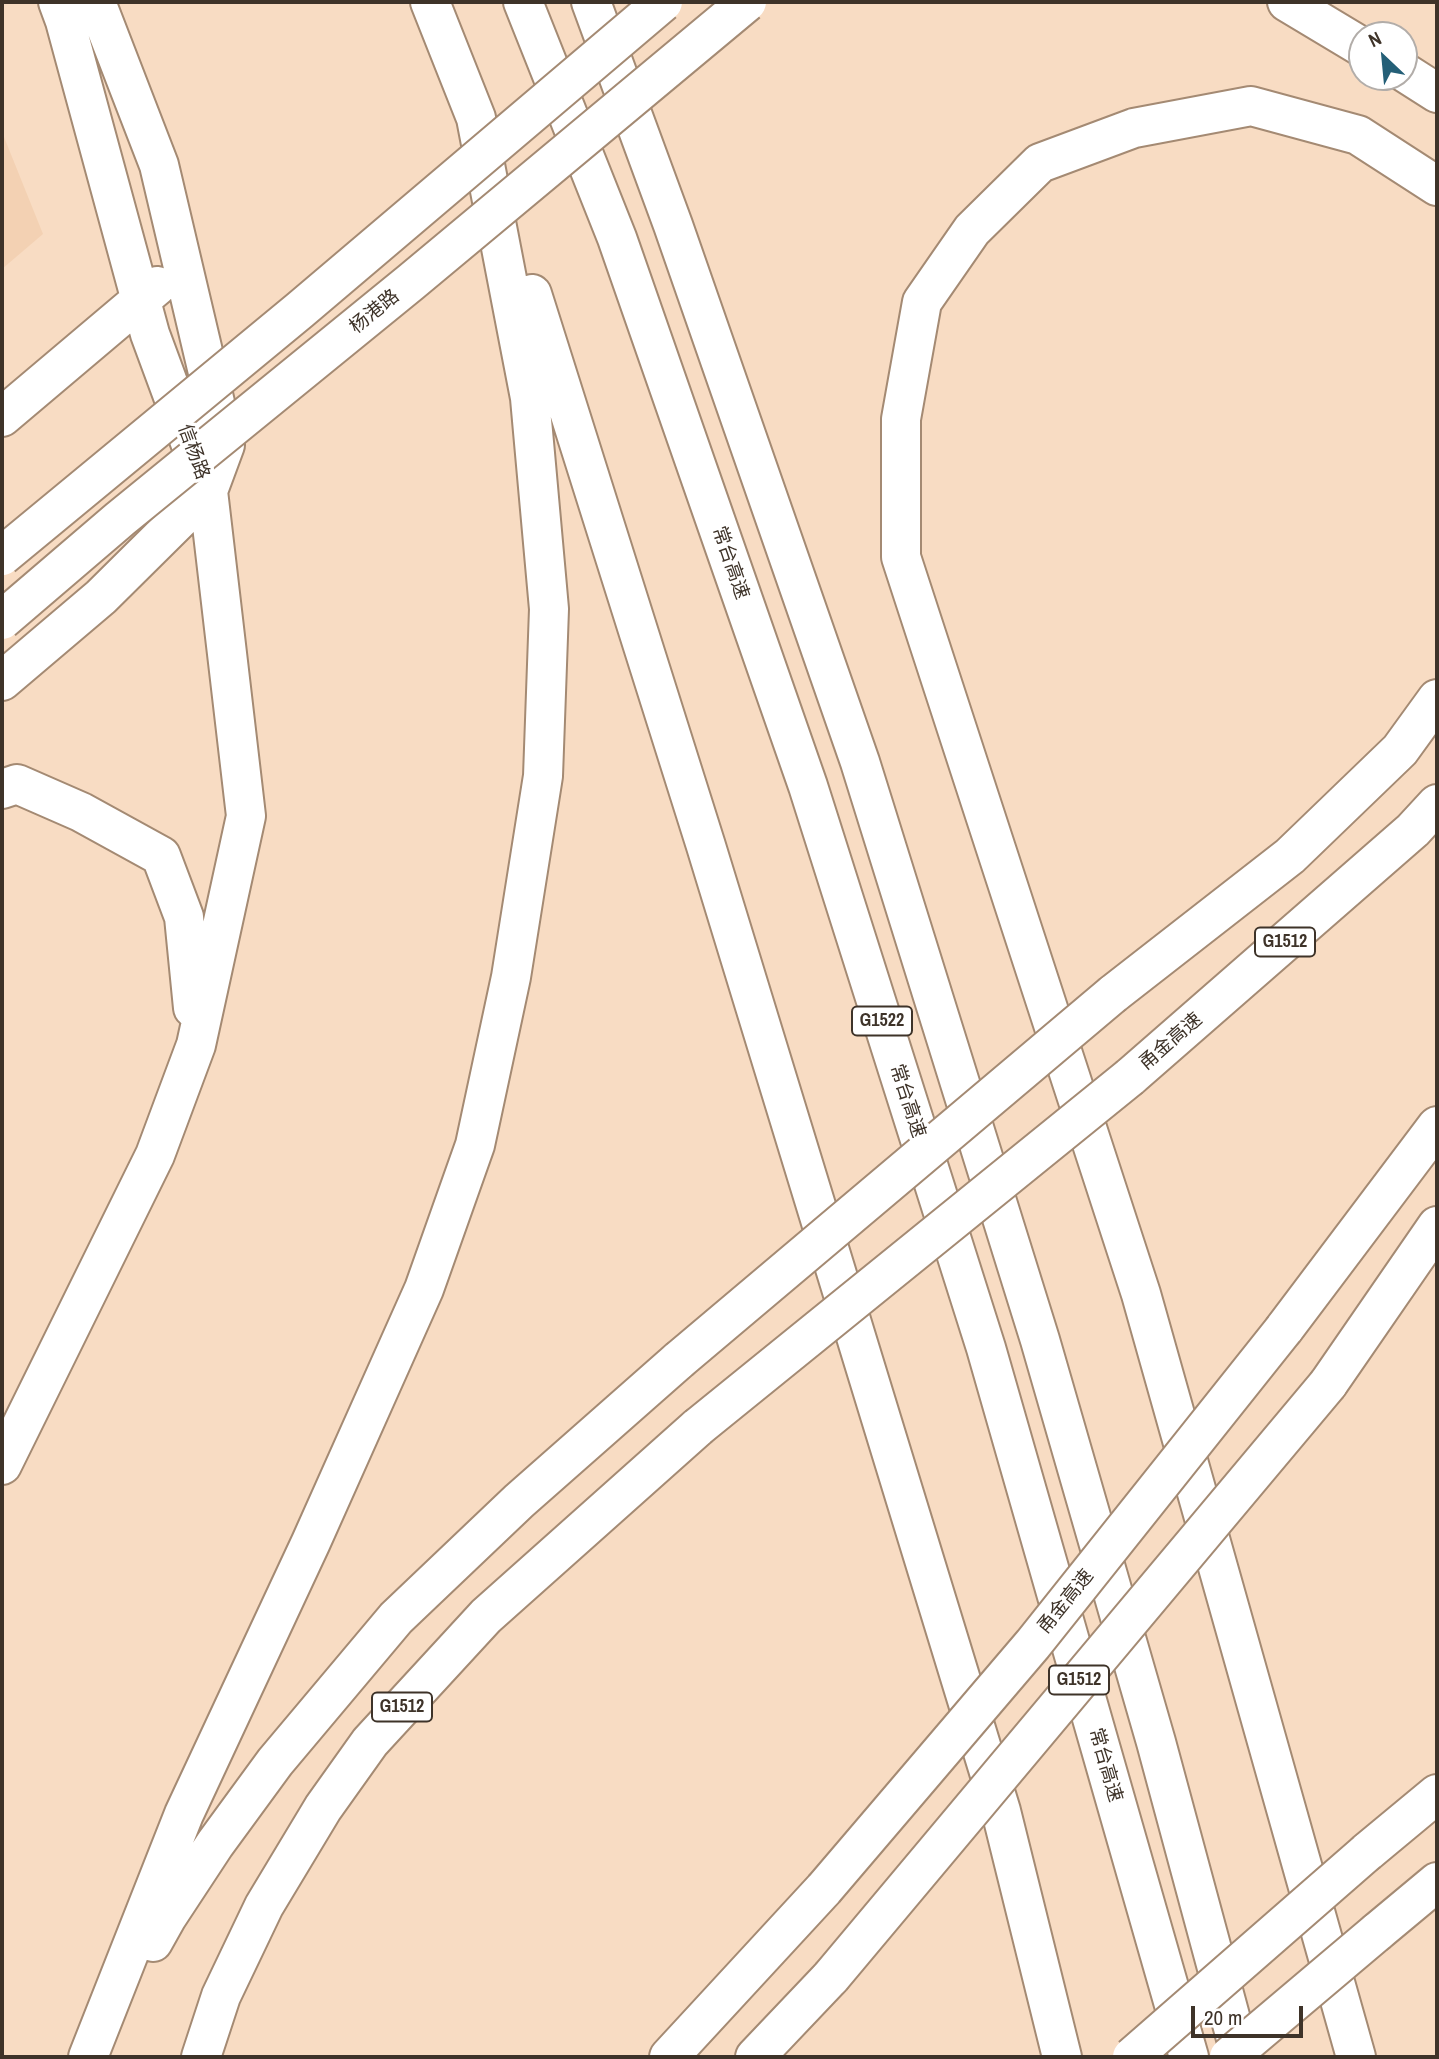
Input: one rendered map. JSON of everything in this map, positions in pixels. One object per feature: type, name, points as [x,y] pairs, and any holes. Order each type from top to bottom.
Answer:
[{"type":"main road","name":"信杨路","points":[[58,2],[150,334],[208,491]]},
{"type":"main road","name":"信杨路","points":[[96,2],[159,165],[225,445],[208,491]]},
{"type":"main road","points":[[430,2],[476,118],[706,846],[1001,1811],[1062,2057]]},
{"type":"main road","name":"常台高速","points":[[523,2],[617,238],[808,786],[986,1348],[1189,2057]]},
{"type":"main road","name":"G1522","points":[[591,2],[673,225],[864,775],[1040,1340],[1156,1742],[1241,2057]]},
{"type":"main road","points":[[2,556],[663,2]]},
{"type":"main road","name":"杨港路","points":[[2,620],[120,519],[411,282],[747,2]]},
{"type":"main road","points":[[1287,2],[1348,39]]},
{"type":"main road","points":[[1418,81],[1437,93]]},
{"type":"main road","points":[[1356,2057],[1141,1294],[901,557],[901,419],[922,302],[972,230],[1040,163],[1134,128],[1251,106],[1358,135],[1437,186]]},
{"type":"main road","points":[[89,2054],[184,1814],[311,1542],[424,1289],[475,1145],[511,977],[543,776],[549,608],[530,398],[476,118]]},
{"type":"main road","points":[[2,417],[182,265]]},
{"type":"main road","points":[[2,681],[101,597],[208,491]]},
{"type":"main road","points":[[2,1465],[155,1155],[196,1045],[246,816],[208,491]]},
{"type":"main road","points":[[89,2054],[167,1917],[215,1844],[275,1762],[396,1618],[519,1501],[679,1360],[1113,994],[1290,856],[1400,750],[1437,699]]},
{"type":"main road","points":[[2,789],[17,784],[81,812],[161,856],[184,917],[196,1045]]},
{"type":"main road","name":"甬金高速","points":[[201,2057],[221,1996],[264,1906],[323,1808],[370,1742],[486,1616],[698,1427],[1130,1077],[1413,830],[1437,804]]},
{"type":"main road","name":"甬金高速","points":[[669,2057],[824,1889],[1033,1644],[1284,1329],[1437,1126]]},
{"type":"main road","name":"G1512","points":[[755,2057],[831,1977],[1328,1384],[1437,1226]]},
{"type":"main road","points":[[1132,2057],[1437,1794]]},
{"type":"main road","points":[[1229,2057],[1437,1882]]},
{"type":"shaded area","points":[[2,132],[43,234],[2,269]]}]
